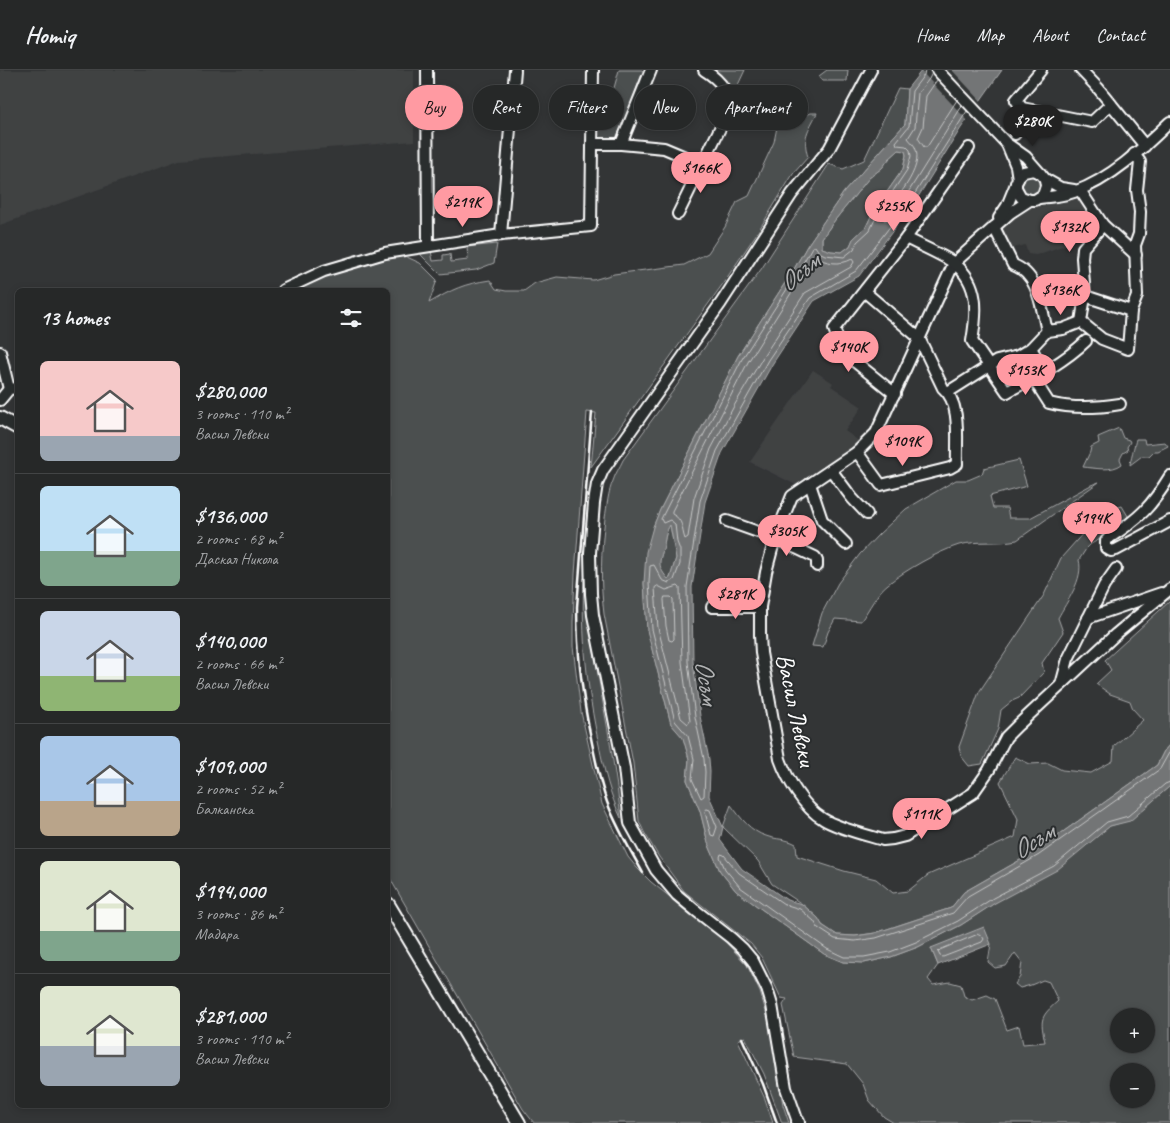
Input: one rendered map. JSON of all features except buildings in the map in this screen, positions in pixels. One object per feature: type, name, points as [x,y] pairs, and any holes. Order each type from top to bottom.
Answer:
[{"type":"main road","points":[[0,418],[15,426]]},
{"type":"main road","points":[[390,907],[519,1123]]},
{"type":"street","points":[[427,70],[428,246]]},
{"type":"street","points":[[501,236],[515,70]]},
{"type":"street","points":[[287,288],[324,271],[385,253],[501,236],[591,226],[594,70]]},
{"type":"street","points":[[621,144],[651,70]]},
{"type":"street","points":[[678,214],[728,112],[728,95],[722,84],[704,70]]},
{"type":"street","points":[[798,1123],[786,1088],[772,1005],[767,989],[753,962],[732,938],[694,910],[672,889],[653,865],[630,823],[624,768],[593,615],[590,572],[594,503],[597,484],[603,470],[721,303],[792,194],[817,161],[829,149],[871,70]]},
{"type":"street","points":[[937,70],[1006,143],[1026,157],[1043,176],[1061,188],[1080,190]]},
{"type":"street","points":[[1041,70],[1016,100],[1022,108],[1092,122],[1111,104]]},
{"type":"street","points":[[1084,71],[1145,146]]},
{"type":"street","points":[[1016,134],[1022,108]]},
{"type":"street","points":[[1006,143],[1016,166],[1018,193],[1025,199],[1035,199],[1080,190],[1110,173],[1145,146],[1170,122]]},
{"type":"street","points":[[593,144],[621,144],[664,148],[702,164]]},
{"type":"street","points":[[895,394],[843,352],[834,329],[906,238],[969,148]]},
{"type":"street","points":[[1081,322],[1102,339],[1128,349],[1131,311],[1137,296],[1135,245],[1139,234],[1140,216],[1137,190],[1140,162],[1134,154]]},
{"type":"street","points":[[994,227],[1007,206],[1017,181],[1024,172],[1028,171],[1043,176]]},
{"type":"street","points":[[994,227],[1010,213],[1045,191],[1043,176]]},
{"type":"street","points":[[1080,190],[1103,225],[1136,255]]},
{"type":"street","points":[[1081,322],[1086,296],[1082,258],[1083,248],[1103,225]]},
{"type":"street","points":[[994,227],[1013,265],[1020,268],[1036,285],[1047,331]]},
{"type":"street","name":"Васил Левски","points":[[994,227],[954,263],[876,433],[857,452],[792,496],[775,538],[760,607],[761,653],[780,759],[792,786],[821,819],[882,840],[905,836],[973,793],[985,777],[1006,737],[1116,634],[1169,589]]},
{"type":"street","points":[[906,238],[954,263],[969,280],[973,288],[976,318],[972,341],[1007,392],[1071,356],[1086,341]]},
{"type":"street","points":[[857,452],[882,485],[950,468],[957,464],[955,406],[948,392],[943,388],[919,338],[865,292]]},
{"type":"street","points":[[1086,296],[1131,311]]},
{"type":"street","points":[[948,392],[997,361],[1018,356],[1031,348],[1047,331],[1062,329],[1081,322]]},
{"type":"street","points":[[1031,348],[1045,372]]},
{"type":"street","points":[[0,352],[13,388],[0,400]]},
{"type":"street","points":[[1033,378],[1049,403],[1066,407],[1089,408],[1120,404]]},
{"type":"street","points":[[831,470],[867,514]]},
{"type":"street","points":[[1170,476],[1160,493],[1143,513],[1106,541],[1106,548],[1111,551],[1116,550],[1170,521]]},
{"type":"street","points":[[810,484],[822,520],[846,544]]},
{"type":"street","points":[[727,521],[775,538],[815,557],[818,561],[817,566]]},
{"type":"street","points":[[1062,685],[1068,659],[1104,586],[1116,568]]},
{"type":"street","points":[[1088,618],[1169,589]]},
{"type":"street","points":[[712,607],[760,607]]},
{"type":"shaded area","points":[[0,70],[414,70],[414,85],[405,85],[405,130],[414,130],[414,141],[179,160],[0,225]]},
{"type":"shaded area","points":[[619,70],[643,71],[638,85],[634,85],[634,95],[624,122],[624,85],[615,85]]},
{"type":"shaded area","points":[[709,70],[745,70],[738,85],[721,85]]},
{"type":"shaded area","points":[[827,70],[848,70],[847,81],[823,81],[819,76]]},
{"type":"shaded area","points":[[898,88],[907,89],[905,124],[844,192],[807,246],[738,356],[653,527],[644,583],[647,629],[671,724],[683,737],[689,759],[687,780],[700,811],[708,843],[720,871],[736,891],[824,954],[843,962],[864,963],[891,957],[918,947],[961,925],[1110,826],[1130,820],[1170,786],[1170,1123],[894,1123],[884,1117],[869,1100],[863,1084],[847,1064],[794,1057],[783,1005],[787,999],[781,998],[762,958],[751,944],[684,891],[659,857],[639,821],[633,763],[603,602],[603,542],[611,485],[623,460],[762,268],[829,164],[843,169],[864,160]],"holes":[[[991,944],[988,962],[995,968],[1006,966],[1015,953],[1022,962],[1020,977],[1015,984],[1020,988],[1043,980],[1049,982],[1058,1001],[1043,1019],[1042,1028],[1045,1042],[1023,1044],[1019,1026],[1007,1030],[995,999],[987,995],[972,1000],[964,996],[961,985],[950,982],[933,985],[928,979],[938,965],[931,948]]]},
{"type":"shaded area","points":[[817,113],[806,139],[808,157],[793,174],[722,285],[591,467],[596,413],[587,412],[575,574],[573,647],[581,712],[602,804],[628,857],[637,868],[651,882],[721,937],[747,965],[760,992],[770,1025],[783,1105],[789,1123],[782,1123],[764,1074],[745,1037],[738,1040],[765,1099],[773,1123],[534,1123],[523,1109],[390,878],[390,288],[299,288],[338,271],[398,253],[420,263],[437,280],[429,303],[458,288],[490,280],[496,289],[524,291],[535,283],[557,277],[593,280],[614,274],[684,265],[708,253],[725,227],[737,202],[749,196],[774,142],[776,130],[808,130],[808,114]]},
{"type":"shaded area","points":[[598,130],[621,130],[617,138],[602,139],[598,136]]},
{"type":"shaded area","points":[[899,150],[905,151],[906,155],[903,169],[873,212],[866,227],[853,239],[850,246],[842,252],[822,248],[822,238],[835,220],[869,178],[882,168]]},
{"type":"shaded area","points":[[1031,175],[1038,178],[1041,185],[1038,192],[1031,195],[1024,192],[1021,185],[1024,178]]},
{"type":"shaded area","points":[[1077,199],[1094,216],[1065,245],[1036,255],[1028,254],[1025,245],[1009,249],[999,230],[1024,209]]},
{"type":"shaded area","points":[[497,244],[494,263],[476,270],[440,274],[421,255],[421,251],[431,251],[433,261],[443,260],[443,255],[450,254],[451,262],[468,260],[467,247]]},
{"type":"shaded area","points":[[813,370],[833,383],[831,386],[862,407],[845,431],[860,442],[796,485],[750,462]]},
{"type":"shaded area","points":[[1119,428],[1123,438],[1130,442],[1127,447],[1128,450],[1123,453],[1120,459],[1122,464],[1108,469],[1083,467],[1091,447],[1099,443],[1098,437]]},
{"type":"shaded area","points":[[1136,439],[1144,439],[1145,444],[1165,442],[1168,446],[1154,451],[1149,456],[1142,456],[1130,465]]},
{"type":"shaded area","points":[[1019,460],[1027,486],[990,496],[993,508],[1007,508],[1009,518],[1030,518],[1099,482],[1017,540],[959,545],[922,562],[884,587],[861,621],[835,619],[823,647],[812,646],[822,613],[838,583],[860,554],[906,509],[956,480],[968,480],[982,474],[984,468]]},
{"type":"shaded area","points":[[1122,506],[1128,516],[1106,536],[1091,544],[1079,560],[1080,567],[1077,582],[1058,618],[1063,632],[1042,663],[1044,672],[1019,698],[1001,710],[998,729],[982,764],[969,766],[961,756],[959,747],[979,692],[1044,595],[1061,558],[1085,531],[1105,514]]},
{"type":"shaded area","points":[[670,525],[676,558],[670,578],[667,579],[663,574],[660,562]]},
{"type":"shaded area","points":[[584,578],[621,818],[605,773],[591,703],[584,641]]},
{"type":"shaded area","points":[[1170,601],[1170,744],[1157,765],[1036,851],[964,892],[951,908],[875,933],[855,936],[837,935],[822,925],[818,918],[802,904],[772,884],[758,861],[723,827],[731,805],[746,824],[760,834],[796,844],[797,856],[876,879],[893,893],[908,891],[928,875],[1015,837],[1018,819],[1000,782],[1015,757],[1030,764],[1048,763],[1062,770],[1091,773],[1113,761],[1114,746],[1143,720],[1133,709],[1130,701],[1110,694],[1096,684],[1111,670],[1105,660]]},
{"type":"water","name":"Осъм","points":[[922,70],[1002,70],[961,128],[918,197],[859,276],[814,301],[773,363],[722,453],[705,502],[692,587],[693,662],[700,716],[709,759],[709,796],[723,827],[720,840],[742,869],[787,900],[802,904],[818,918],[822,925],[837,935],[855,936],[875,933],[951,908],[964,892],[1036,851],[1157,765],[1170,744],[1170,786],[1130,821],[1110,826],[1057,870],[995,903],[961,925],[918,947],[891,957],[864,963],[843,962],[824,954],[736,891],[720,871],[708,843],[700,811],[687,780],[689,759],[683,738],[671,724],[647,630],[644,583],[646,552],[660,510],[738,356],[807,246],[844,192],[905,124],[907,89]],"holes":[[[899,150],[905,151],[906,155],[903,169],[873,212],[866,227],[853,239],[850,246],[842,252],[822,248],[822,238],[835,220],[869,178],[882,168]],[[670,525],[676,558],[670,578],[668,579],[661,569],[660,562]]]},
{"type":"water","points":[[984,927],[991,944],[938,965],[931,948]]},
{"type":"pier","points":[[920,70],[952,70],[982,102],[968,121]]},
{"type":"railway","points":[[592,412],[577,607],[581,675],[588,726],[605,795],[619,829],[643,873]]},
{"type":"railway","points":[[742,1038],[763,1084],[777,1123]]}]
